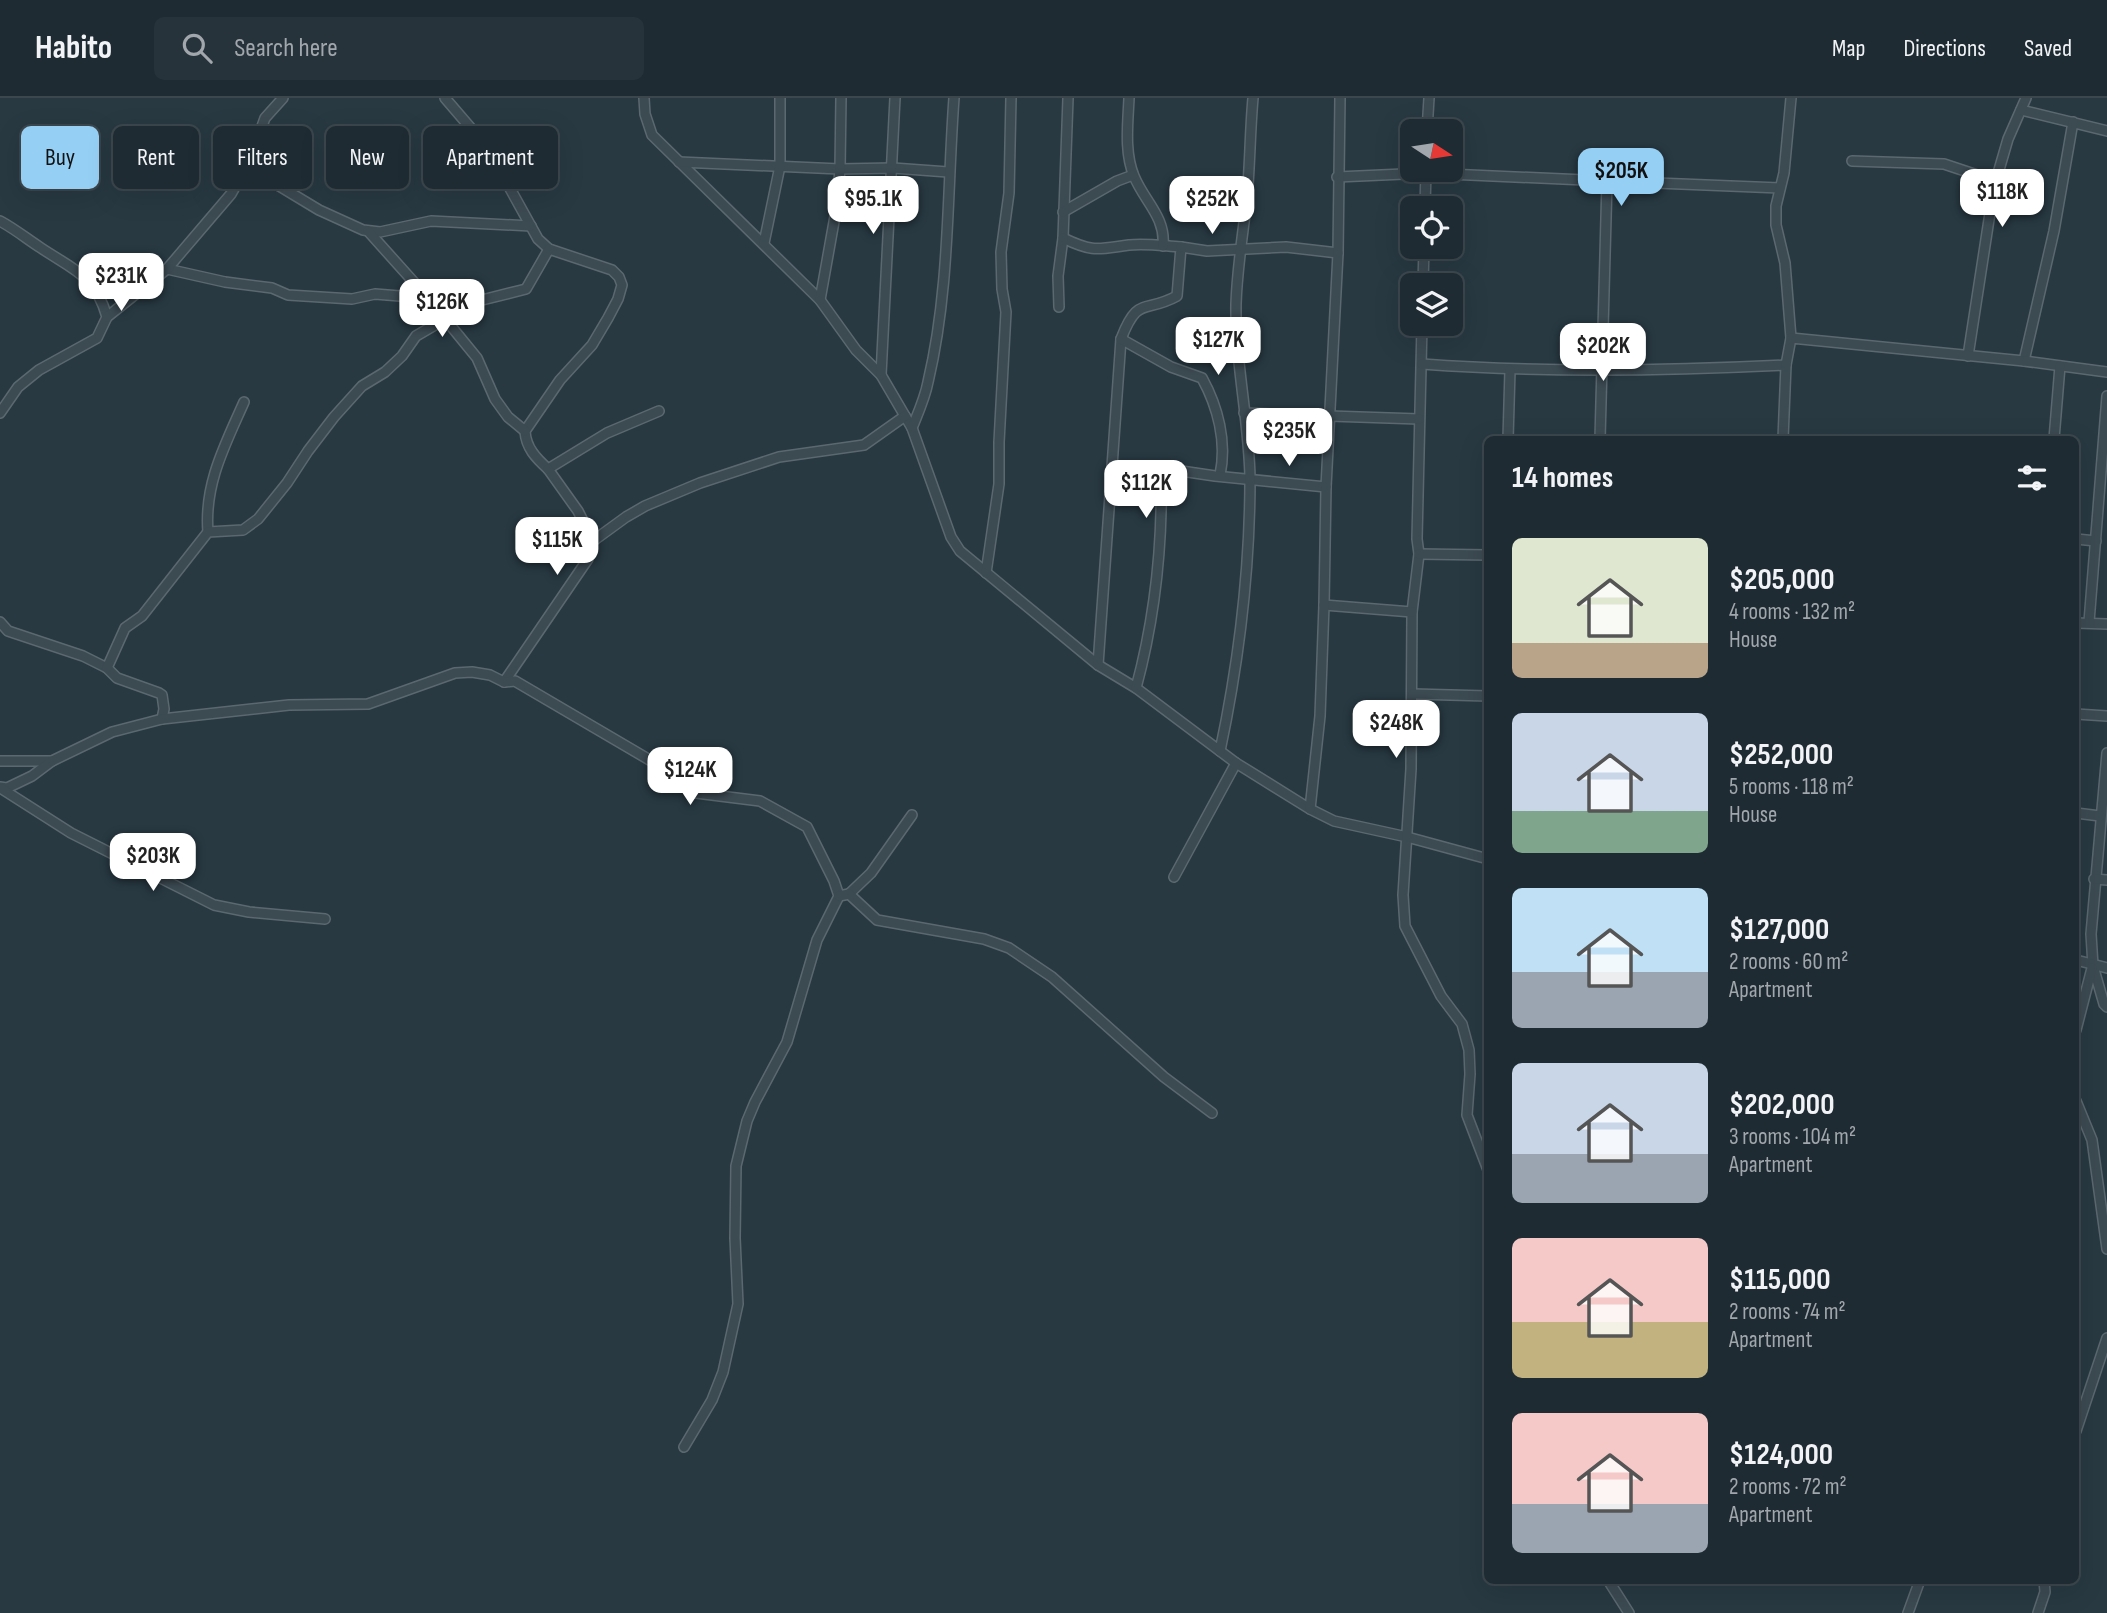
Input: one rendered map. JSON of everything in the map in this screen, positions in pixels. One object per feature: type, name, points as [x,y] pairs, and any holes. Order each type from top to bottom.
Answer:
[{"type":"street","points":[[262,126],[265,118],[283,98]]},
{"type":"street","points":[[445,98],[487,148],[538,239],[549,249],[612,270],[622,285],[618,299],[592,345],[560,380],[525,431],[533,454],[548,469],[578,511],[593,541]]},
{"type":"street","points":[[644,98],[645,114],[652,135],[820,300],[856,350],[881,375],[912,428],[951,537],[960,551],[1098,665],[1136,688],[1236,763],[1310,809],[1334,821],[1484,858]]},
{"type":"street","points":[[764,243],[780,166],[780,98]]},
{"type":"street","points":[[820,300],[837,205],[841,98]]},
{"type":"street","points":[[881,375],[895,98]]},
{"type":"street","points":[[912,428],[928,384],[937,339],[946,262],[948,172],[954,98]]},
{"type":"street","points":[[986,573],[999,484],[1006,312],[1001,252],[1009,193],[1011,98]]},
{"type":"street","points":[[1059,307],[1058,276],[1063,238],[1067,165],[1065,122],[1068,98]]},
{"type":"street","points":[[1129,98],[1128,152],[1133,174],[1159,217],[1164,234],[1163,246]]},
{"type":"street","points":[[1220,751],[1231,700],[1246,594],[1250,540],[1250,478],[1236,303],[1253,98]]},
{"type":"street","points":[[1310,809],[1320,716],[1326,486],[1338,253],[1340,98]]},
{"type":"street","points":[[1428,119],[1429,98]]},
{"type":"street","points":[[1783,436],[1786,365],[1791,338],[1786,263],[1776,225],[1776,206],[1784,173],[1791,98]]},
{"type":"street","points":[[1968,356],[1994,187],[2008,139],[2025,98]]},
{"type":"street","points":[[2021,110],[2107,131]]},
{"type":"street","points":[[2024,361],[2054,231],[2073,122]]},
{"type":"street","points":[[1852,161],[1944,164],[1980,176],[1994,187]]},
{"type":"street","points":[[679,162],[948,172]]},
{"type":"street","points":[[1337,177],[1400,173]]},
{"type":"street","points":[[1463,173],[1780,188]]},
{"type":"street","points":[[1063,212],[1133,174]]},
{"type":"street","points":[[1600,436],[1607,181]]},
{"type":"street","points":[[0,413],[19,387],[40,370],[97,338],[107,317],[167,269],[234,189]]},
{"type":"street","points":[[284,189],[319,210],[368,231],[380,232],[431,221],[531,226]]},
{"type":"street","points":[[0,221],[73,266],[97,292],[107,317]]},
{"type":"street","points":[[368,231],[477,358],[495,399],[508,417],[525,431]]},
{"type":"street","points":[[1063,238],[1087,248],[1105,250],[1130,244],[1208,251],[1286,247],[1338,253]]},
{"type":"street","points":[[1098,665],[1121,340],[1133,313],[1177,296],[1181,247]]},
{"type":"street","points":[[208,532],[243,530],[258,519],[288,483],[308,451],[362,386],[385,372],[416,336],[444,318],[474,302],[526,289],[549,249]]},
{"type":"street","points":[[167,269],[226,282],[272,288],[288,295],[352,299],[375,294],[474,302]]},
{"type":"street","points":[[1422,336],[1417,539],[1419,554],[1412,612],[1413,694],[1403,895],[1405,926],[1441,996],[1462,1024],[1469,1050],[1467,1115],[1484,1160]]},
{"type":"street","points":[[1791,338],[2107,372]]},
{"type":"street","points":[[1121,340],[1171,367],[1202,378],[1221,429],[1224,458],[1220,475]]},
{"type":"street","points":[[1422,363],[1510,370],[1696,369],[1786,365]]},
{"type":"street","points":[[2054,436],[2060,366]]},
{"type":"street","points":[[1508,436],[1510,370]]},
{"type":"street","points":[[2089,622],[2107,396]]},
{"type":"street","points":[[107,668],[125,628],[142,616],[208,532],[206,513],[213,474],[244,402]]},
{"type":"street","points":[[548,469],[607,433],[659,411]]},
{"type":"street","points":[[1244,413],[1419,419]]},
{"type":"street","points":[[504,682],[588,558],[593,541],[626,517],[700,483],[779,457],[864,445],[905,416]]},
{"type":"street","points":[[1136,688],[1149,639],[1156,596],[1160,549],[1161,468],[1326,486]]},
{"type":"street","points":[[2079,539],[2096,541]]},
{"type":"street","points":[[1419,554],[1484,555]]},
{"type":"street","points":[[1324,605],[1412,612]]},
{"type":"street","points":[[0,622],[8,631],[71,651],[107,668],[117,678],[147,687],[162,695],[162,719]]},
{"type":"street","points":[[2079,623],[2107,624]]},
{"type":"street","points":[[1,788],[32,776],[52,761],[112,732],[162,719],[289,705],[368,704],[455,673],[490,674],[504,682],[515,681],[653,762],[696,793],[760,801],[792,817],[807,827],[814,837],[839,897]]},
{"type":"street","points":[[1413,694],[1484,696]]},
{"type":"street","points":[[2079,714],[2107,716]]},
{"type":"street","points":[[2107,753],[2101,816],[2103,827],[2094,879],[2091,934],[2092,966],[2107,1007]]},
{"type":"street","points":[[0,761],[52,761]]},
{"type":"street","points":[[1174,877],[1236,763]]},
{"type":"street","points":[[1,788],[71,833],[214,905],[249,912],[325,919]]},
{"type":"street","points":[[2079,813],[2101,816]]},
{"type":"street","points":[[684,1447],[712,1400],[723,1372],[738,1304],[736,1166],[747,1121],[787,1042],[817,940],[839,897],[849,894],[871,873],[912,815]]},
{"type":"street","points":[[2094,879],[2107,880]]},
{"type":"street","points":[[849,894],[877,920],[984,939],[1009,948],[1052,977],[1164,1077],[1212,1113]]},
{"type":"street","points":[[2079,961],[2107,968]]},
{"type":"street","points":[[2079,1018],[2092,966]]},
{"type":"street","points":[[2079,1108],[2092,1140],[2107,1249]]},
{"type":"street","points":[[2079,1422],[2107,1338]]},
{"type":"street","points":[[1611,1584],[1629,1613]]},
{"type":"street","points":[[1908,1613],[1919,1584]]},
{"type":"street","points":[[2038,1613],[2045,1592],[2044,1584]]}]
